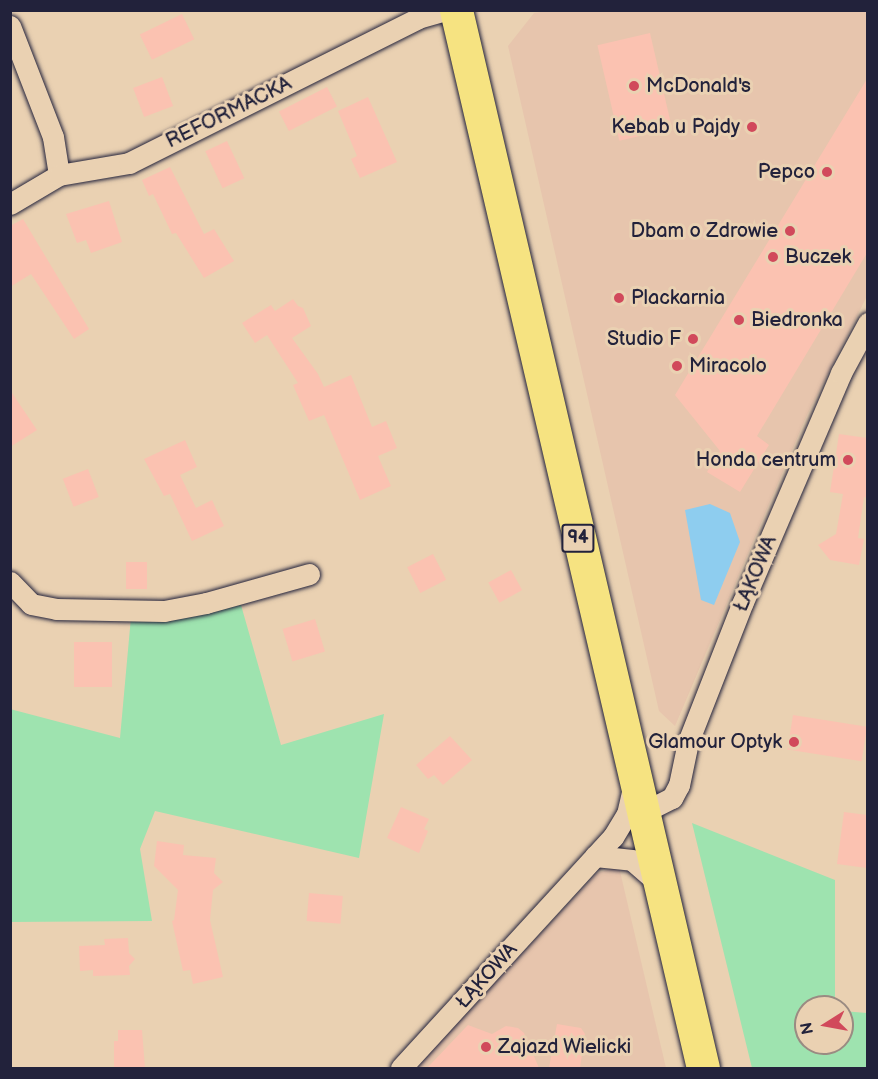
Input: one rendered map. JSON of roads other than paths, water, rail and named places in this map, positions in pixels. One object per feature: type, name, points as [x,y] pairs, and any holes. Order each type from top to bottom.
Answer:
[{"type":"main road","name":"94","points":[[456,10],[634,782],[703,1068]]},
{"type":"street","name":"REFORMACKA","points":[[10,204],[59,175],[129,163],[418,18],[446,10]]},
{"type":"street","points":[[10,26],[53,137],[59,175]]},
{"type":"street","name":"ŁĄKOWA","points":[[642,813],[672,798],[679,785],[688,742],[743,602],[841,373],[867,323]]},
{"type":"street","points":[[10,582],[31,604],[56,609],[164,611],[206,603],[309,574]]},
{"type":"street","name":"ŁĄKOWA","points":[[401,1068],[613,837],[627,814],[634,782]]},
{"type":"street","points":[[595,856],[632,860],[658,883]]},
{"type":"water","points":[[710,504],[730,513],[740,542],[714,605],[701,600],[685,510]]},
{"type":"place","name":"McDonald's","points":[[634,86]]},
{"type":"place","name":"Kebab u Pajdy","points":[[752,127]]},
{"type":"place","name":"Pepco","points":[[827,172]]},
{"type":"place","name":"Dbam o Zdrowie","points":[[790,231]]},
{"type":"place","name":"Buczek","points":[[773,257]]},
{"type":"place","name":"Plackarnia","points":[[619,298]]},
{"type":"place","name":"Biedronka","points":[[739,320]]},
{"type":"place","name":"Studio F","points":[[693,339]]},
{"type":"place","name":"Miracolo","points":[[677,366]]},
{"type":"place","name":"Honda centrum","points":[[848,460]]},
{"type":"place","name":"Glamour Optyk","points":[[794,742]]},
{"type":"place","name":"Zajazd Wielicki","points":[[486,1047]]}]
